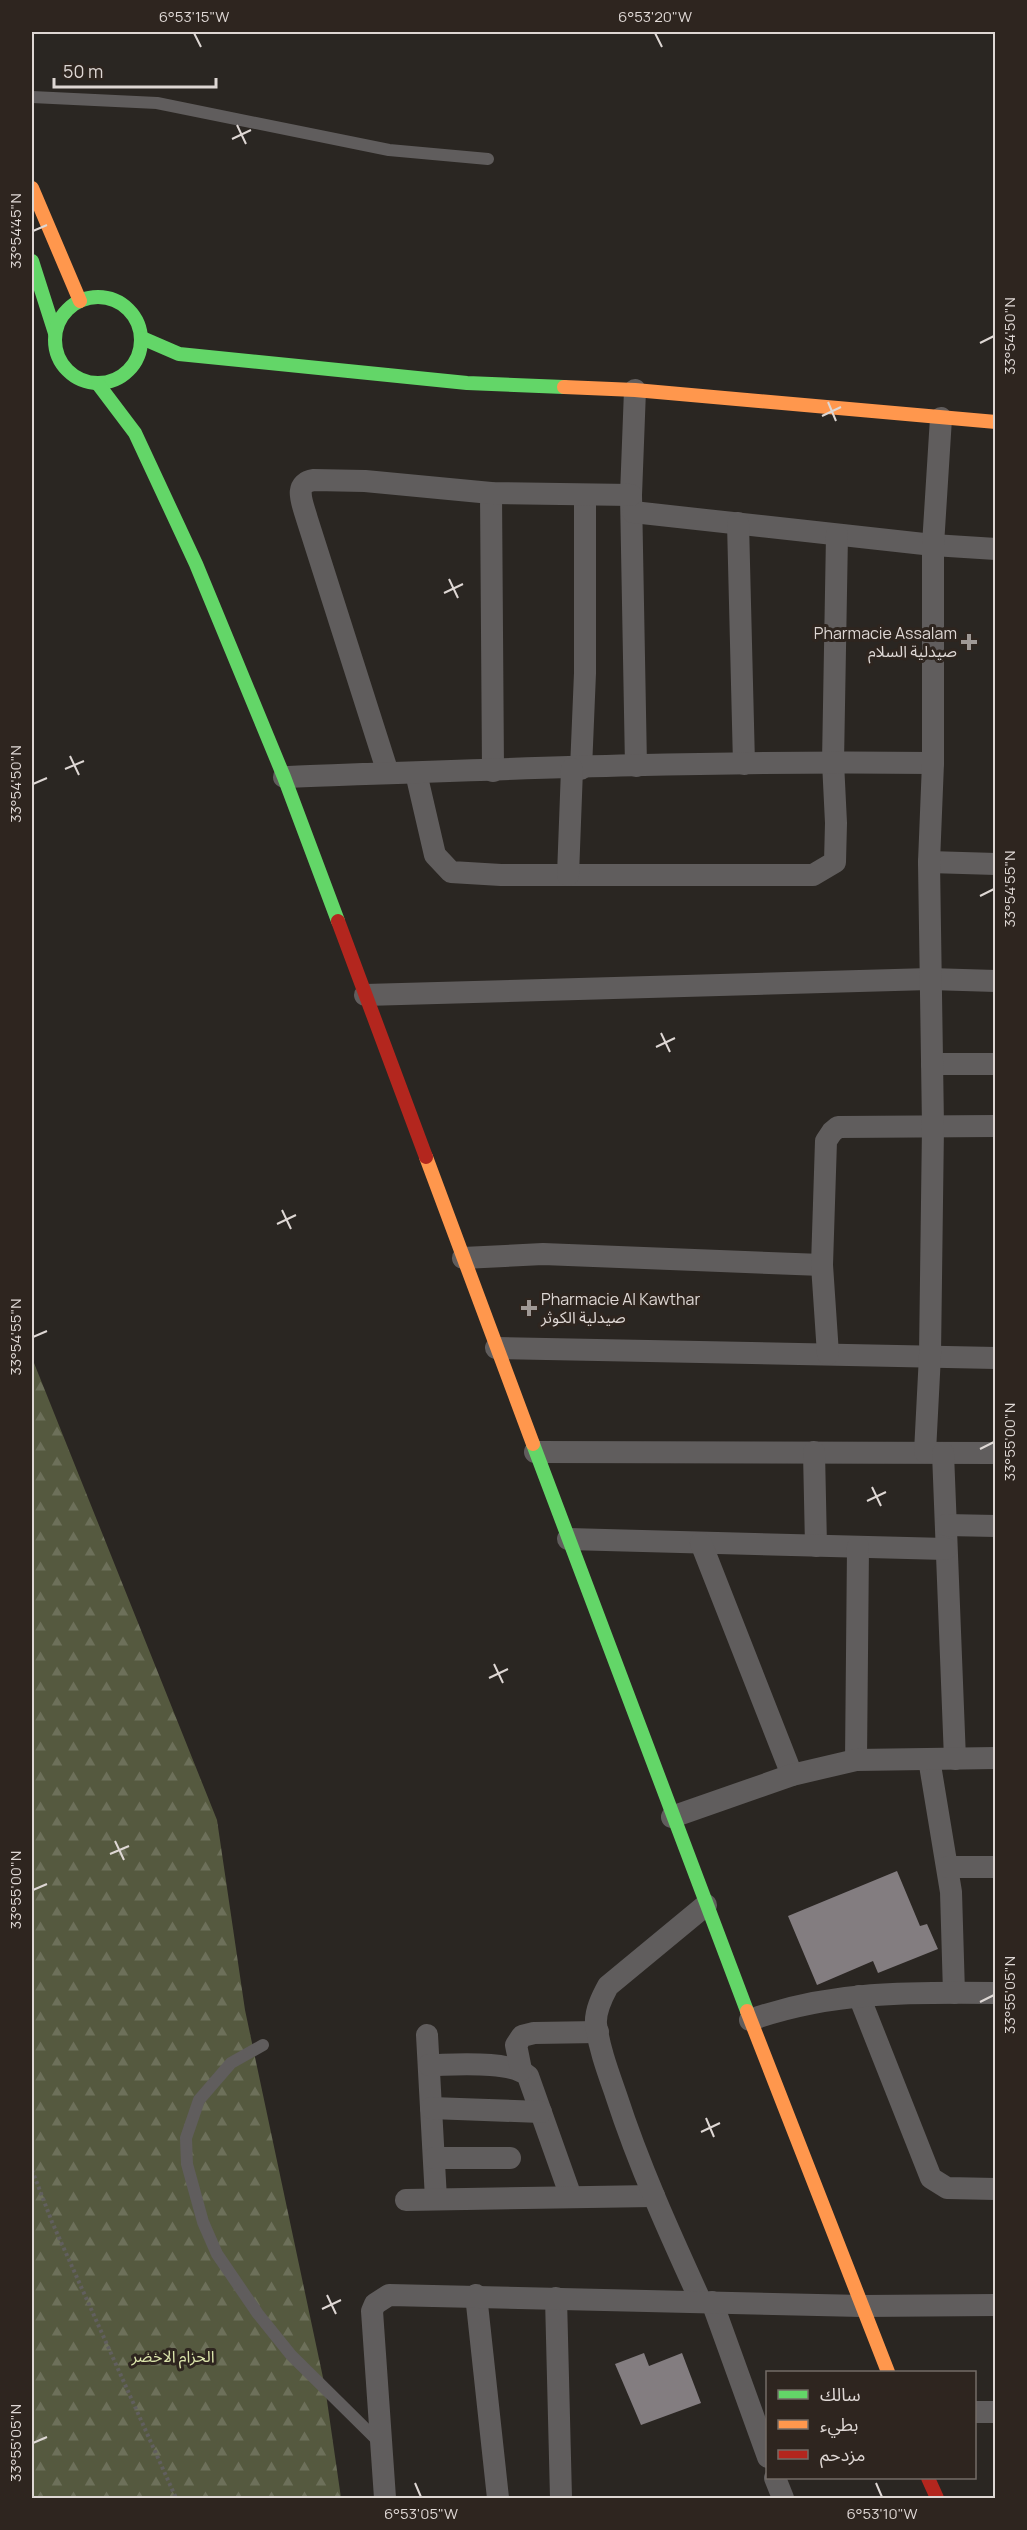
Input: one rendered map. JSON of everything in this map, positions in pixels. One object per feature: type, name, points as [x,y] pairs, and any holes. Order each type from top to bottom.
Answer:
[{"type":"street","points":[[32,188],[80,301]]},
{"type":"street","points":[[32,261],[55,333],[55,348],[60,362],[70,374],[83,381],[98,384],[111,382],[126,384],[154,363],[179,354]]},
{"type":"street","points":[[55,333],[68,309],[80,301],[94,297],[108,298],[121,303],[132,312],[139,324],[142,338],[136,362],[126,384],[135,433]]},
{"type":"street","points":[[142,338],[179,354],[301,369],[467,383],[635,390],[996,422]]},
{"type":"street","points":[[98,384],[135,433],[196,564],[285,777],[672,1817],[887,2371]]},
{"type":"street","points":[[635,390],[632,503],[636,766]]},
{"type":"street","points":[[940,418],[933,545],[933,763],[929,862],[933,1126],[930,1355],[934,1453],[946,1525],[956,1759]]},
{"type":"street","points":[[388,773],[299,492],[306,481],[366,481],[491,492],[585,495],[738,523],[933,545],[996,549]]},
{"type":"street","points":[[491,492],[493,771]]},
{"type":"street","points":[[568,875],[585,673],[585,495]]},
{"type":"street","points":[[738,523],[744,764]]},
{"type":"street","points":[[416,773],[435,855],[451,872],[568,875],[813,875],[835,862],[833,762],[837,535]]},
{"type":"street","points":[[285,777],[636,766],[833,762],[933,763]]},
{"type":"street","points":[[929,862],[996,864]]},
{"type":"street","points":[[365,995],[930,979],[996,981]]},
{"type":"street","points":[[932,1064],[996,1064]]},
{"type":"street","points":[[828,1354],[822,1265],[826,1141],[832,1131],[838,1127],[996,1126]]},
{"type":"street","points":[[463,1258],[543,1254],[822,1265]]},
{"type":"street","points":[[496,1348],[996,1358]]},
{"type":"street","points":[[535,1452],[996,1454]]},
{"type":"street","points":[[814,1452],[816,1546]]},
{"type":"street","points":[[946,1525],[996,1526]]},
{"type":"street","points":[[568,1539],[946,1549]]},
{"type":"street","points":[[701,1543],[792,1774]]},
{"type":"street","points":[[856,1760],[858,1547]]},
{"type":"street","points":[[672,1817],[792,1774],[856,1760],[996,1758]]},
{"type":"street","points":[[929,1759],[951,1892],[954,1993]]},
{"type":"street","points":[[948,1867],[996,1867]]},
{"type":"street","points":[[706,1905],[608,1986],[600,2000],[596,2022],[600,2047],[630,2136],[654,2196],[706,2302],[766,2452]]},
{"type":"street","points":[[750,2020],[805,2003],[859,1996],[996,1994]]},
{"type":"street","points":[[859,1996],[931,2178],[947,2188],[996,2189]]},
{"type":"street","points":[[521,2070],[516,2044],[522,2036],[534,2032],[598,2032]]},
{"type":"street","points":[[427,2035],[436,2199]]},
{"type":"street","points":[[429,2065],[504,2067],[521,2070],[528,2076],[571,2197]]},
{"type":"street","points":[[431,2108],[541,2112]]},
{"type":"street","points":[[434,2158],[510,2158]]},
{"type":"street","points":[[406,2200],[654,2196]]},
{"type":"street","points":[[385,2499],[372,2339],[372,2312],[375,2304],[389,2295],[476,2295],[862,2306],[996,2305]]},
{"type":"street","points":[[476,2295],[498,2499]]},
{"type":"street","points":[[556,2298],[561,2499]]},
{"type":"street","points":[[976,2412],[996,2412]]},
{"type":"street","points":[[775,2479],[783,2499]]},
{"type":"street","points":[[928,2479],[936,2499]]},
{"type":"lane","points":[[32,97],[156,103],[389,150],[488,159]]},
{"type":"lane","points":[[263,2045],[231,2063],[200,2100],[186,2138],[187,2164],[203,2223],[217,2254],[258,2314],[291,2355],[381,2444]]},
{"type":"path","points":[[32,2170],[144,2429],[177,2499]]},
{"type":"green space","name":"الحزام الاخضر","points":[[32,1358],[217,1820],[245,2010],[325,2387],[341,2498],[32,2498]]},
{"type":"building","points":[[897,1871],[920,1926],[927,1924],[938,1949],[878,1973],[873,1961],[817,1985],[788,1916]]},
{"type":"building","points":[[644,2353],[649,2366],[682,2353],[701,2403],[641,2425],[615,2364]]},
{"type":"traffic: fast","points":[[32,261],[55,333]]},
{"type":"traffic: fast","points":[[98,297],[115,300],[129,309],[138,323],[141,340],[138,357],[129,371],[115,380],[98,383],[81,380],[67,371],[58,357],[55,340],[58,323],[67,309],[81,300],[98,297]]},
{"type":"traffic: fast","points":[[142,338],[179,354],[467,383],[564,387]]},
{"type":"traffic: fast","points":[[98,384],[135,433],[196,564],[284,777],[338,921]]},
{"type":"traffic: fast","points":[[533,1444],[747,2011]]},
{"type":"traffic: slow","points":[[32,188],[80,301]]},
{"type":"traffic: slow","points":[[564,387],[635,390],[996,422]]},
{"type":"traffic: slow","points":[[426,1157],[533,1444]]},
{"type":"traffic: slow","points":[[747,2011],[888,2371]]},
{"type":"traffic: jam","points":[[338,921],[426,1157]]},
{"type":"traffic: jam","points":[[928,2479],[937,2498]]},
{"type":"place","name":"Pharmacie Assalam صيدلية السلام","points":[[969,642]]},
{"type":"place","name":"Pharmacie Al Kawthar صيدلية الكوثر","points":[[529,1308]]}]
